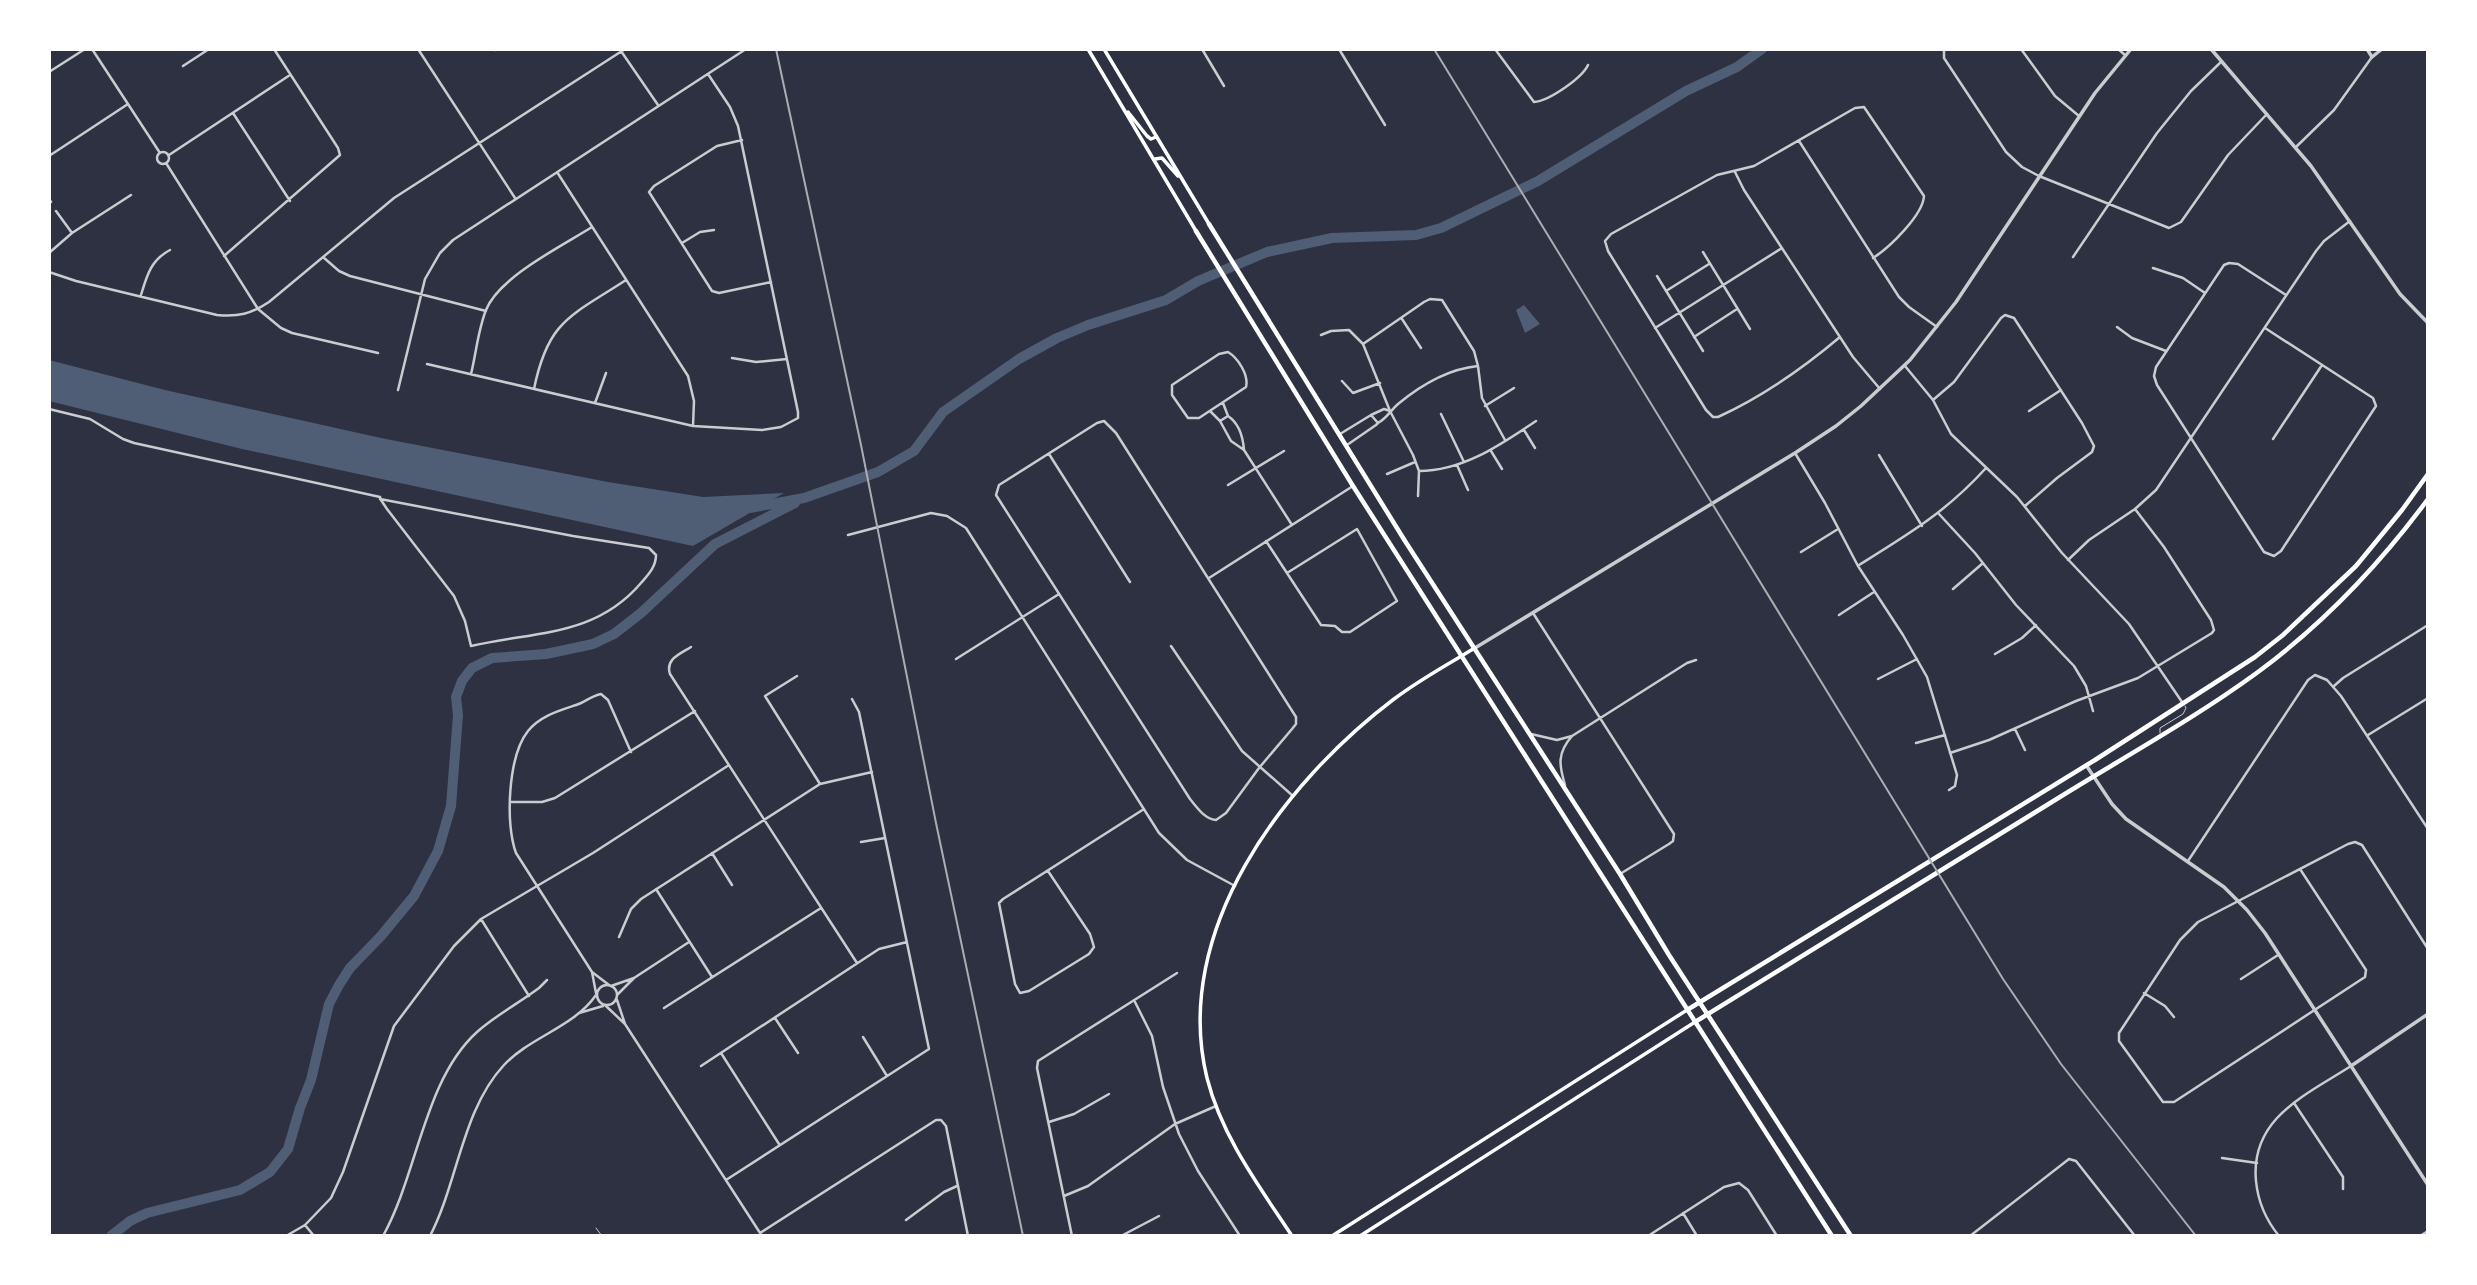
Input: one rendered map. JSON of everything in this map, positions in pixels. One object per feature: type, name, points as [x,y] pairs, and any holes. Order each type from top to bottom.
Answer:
[{"type":"main road","points":[[1088,49],[1237,299],[1353,486],[1832,1236]]},
{"type":"main road","points":[[1104,49],[1250,292],[1669,955],[1852,1236]]},
{"type":"main road","points":[[1124,108],[1135,118],[1147,136],[1151,139],[1156,137]]},
{"type":"main road","points":[[1155,159],[1163,158],[1171,171],[1182,180]]},
{"type":"main road","points":[[1332,1236],[1687,1010],[2184,705],[2255,657],[2336,587],[2375,544],[2428,474]]},
{"type":"main road","points":[[1360,1236],[1695,1022],[2160,736],[2259,671],[2321,619],[2380,560],[2428,499]]},
{"type":"main road","points":[[1292,1236],[1239,1155],[1216,1106],[1204,1060],[1200,1017],[1204,970],[1213,936],[1235,886],[1264,837],[1293,796],[1333,753],[1396,698],[1475,648]]},
{"type":"street","points":[[49,72],[85,49]]},
{"type":"street","points":[[92,49],[160,153],[158,160],[162,164],[166,163]]},
{"type":"street","points":[[183,66],[209,49]]},
{"type":"street","points":[[224,256],[340,155],[274,49]]},
{"type":"street","points":[[418,49],[515,198]]},
{"type":"street","points":[[1202,49],[1224,86]]},
{"type":"street","points":[[1339,49],[1385,125]]},
{"type":"street","points":[[1495,49],[1534,102],[1547,98],[1584,73],[1588,65]]},
{"type":"street","points":[[2021,49],[2055,96],[2079,116]]},
{"type":"street","points":[[2118,49],[2125,55]]},
{"type":"street","points":[[1475,648],[1795,453],[1836,426],[1880,389],[1905,366],[1937,327],[2079,116],[2131,49]]},
{"type":"street","points":[[2211,49],[2296,147],[2400,295],[2427,320]]},
{"type":"street","points":[[2367,49],[2372,57]]},
{"type":"street","points":[[2296,147],[2334,110],[2372,57],[2382,49]]},
{"type":"street","points":[[49,272],[217,315],[237,316],[258,309],[394,198],[623,50],[658,106]]},
{"type":"street","points":[[398,390],[420,294],[431,266],[453,240],[746,50]]},
{"type":"street","points":[[1944,50],[1944,58],[2010,157],[2039,176],[2165,227],[2174,228],[2181,222],[2228,155],[2267,114]]},
{"type":"street","points":[[2073,257],[2172,113],[2221,61]]},
{"type":"street","points":[[427,364],[693,426],[762,430],[781,427],[798,418],[742,140],[734,116],[708,74]]},
{"type":"street","points":[[169,155],[290,75]]},
{"type":"street","points":[[49,156],[128,104]]},
{"type":"street","points":[[1840,337],[1768,392],[1713,417],[1655,328],[1608,251],[1605,241],[1611,234],[1717,175],[1754,166],[1855,108],[1864,107],[1924,196],[1922,205],[1896,241],[1873,258]]},
{"type":"street","points":[[233,113],[290,201]]},
{"type":"street","points":[[742,140],[717,146],[650,188],[650,197],[709,288],[715,293],[771,282]]},
{"type":"street","points":[[1799,141],[1899,297],[1937,327]]},
{"type":"street","points":[[160,153],[166,152],[169,155]]},
{"type":"street","points":[[166,163],[170,159],[169,155]]},
{"type":"street","points":[[166,163],[258,309],[281,328],[377,353]]},
{"type":"street","points":[[557,172],[688,376],[694,401],[693,426]]},
{"type":"street","points":[[1735,172],[1840,337],[1880,389]]},
{"type":"street","points":[[49,253],[72,233],[131,195]]},
{"type":"street","points":[[57,211],[72,233]]},
{"type":"street","points":[[2068,560],[2095,535],[2135,509],[2156,490],[2324,242],[2350,222]]},
{"type":"street","points":[[471,374],[486,311],[494,297],[508,282],[592,227]]},
{"type":"street","points":[[681,244],[700,232],[714,230]]},
{"type":"street","points":[[1655,328],[1782,248]]},
{"type":"street","points":[[141,296],[150,267],[162,254],[170,250]]},
{"type":"street","points":[[1703,252],[1750,329]]},
{"type":"street","points":[[323,257],[339,271],[350,276],[486,311]]},
{"type":"street","points":[[2265,328],[2373,398],[2376,406],[2281,551],[2272,556],[2264,552],[2154,376],[2156,366],[2224,265],[2229,262],[2238,264],[2286,295]]},
{"type":"street","points":[[1666,291],[1709,264]]},
{"type":"street","points":[[2153,268],[2183,278],[2205,293]]},
{"type":"street","points":[[1657,276],[1703,351]]},
{"type":"street","points":[[534,389],[540,359],[549,339],[560,324],[627,280]]},
{"type":"street","points":[[1363,344],[1424,302],[1437,298],[1446,304],[1474,351],[1485,406],[1505,440]]},
{"type":"street","points":[[1694,337],[1737,309]]},
{"type":"street","points":[[1933,400],[1954,382],[1994,326],[2005,315],[2014,318],[2094,442],[2094,449],[2025,506]]},
{"type":"street","points":[[1402,317],[1422,348]]},
{"type":"street","points":[[2118,327],[2132,338],[2166,351]]},
{"type":"street","points":[[1321,335],[1331,331],[1349,330],[1363,344],[1390,411],[1419,471],[1418,496]]},
{"type":"street","points":[[1228,352],[1246,377],[1247,384],[1223,403],[1196,419],[1188,418],[1172,396],[1172,385],[1219,354],[1228,352]]},
{"type":"street","points":[[733,358],[756,362],[787,359]]},
{"type":"street","points":[[2273,439],[2322,365]]},
{"type":"street","points":[[1347,445],[1438,377],[1478,366]]},
{"type":"street","points":[[1905,366],[1933,400],[1951,433],[2025,506],[2068,560],[2114,605],[2184,705]]},
{"type":"street","points":[[595,403],[606,373]]},
{"type":"street","points":[[1342,381],[1353,393],[1380,383]]},
{"type":"street","points":[[1485,406],[1514,388]]},
{"type":"street","points":[[2029,411],[2061,390]]},
{"type":"street","points":[[1223,403],[1228,416],[1234,420],[1241,433],[1244,450]]},
{"type":"street","points":[[49,409],[90,419],[134,443],[380,498],[649,548],[656,555],[654,565],[630,596],[605,615],[571,628],[471,646],[465,621],[454,596],[380,498]]},
{"type":"street","points":[[1340,433],[1384,409],[1390,411]]},
{"type":"street","points":[[1210,411],[1220,421],[1231,441],[1244,450],[1292,525]]},
{"type":"street","points":[[1441,414],[1464,462]]},
{"type":"street","points":[[1371,415],[1378,423]]},
{"type":"street","points":[[1220,421],[1228,416]]},
{"type":"street","points":[[1104,421],[1111,425],[1296,717],[1296,724],[1222,817],[1211,820],[1190,799],[996,495],[999,485],[1049,454],[1097,423],[1104,421]]},
{"type":"street","points":[[1419,471],[1457,465],[1490,450],[1536,421]]},
{"type":"street","points":[[1523,429],[1535,448]]},
{"type":"street","points":[[1490,450],[1502,469]]},
{"type":"street","points":[[1228,485],[1284,451]]},
{"type":"street","points":[[1795,453],[1858,566],[1917,659],[1930,686],[1958,780],[1949,790]]},
{"type":"street","points":[[1049,454],[1130,582]]},
{"type":"street","points":[[1879,455],[1922,526]]},
{"type":"street","points":[[1387,474],[1415,462]]},
{"type":"street","points":[[1457,465],[1468,490]]},
{"type":"street","points":[[1858,566],[1939,514],[1986,468]]},
{"type":"street","points":[[1209,578],[1353,486]]},
{"type":"street","points":[[1950,753],[2138,678],[2214,630],[2211,620],[2164,547],[2135,509]]},
{"type":"street","points":[[848,535],[935,513],[953,519],[966,528],[1165,840],[1180,855],[1235,886]]},
{"type":"street","points":[[1939,514],[1999,585],[2074,666],[2089,696],[2093,711]]},
{"type":"street","points":[[1266,541],[1321,625],[1335,626],[1345,633],[1397,601],[1357,529],[1287,573]]},
{"type":"street","points":[[1801,552],[1838,529]]},
{"type":"street","points":[[1953,589],[1983,563]]},
{"type":"street","points":[[1839,615],[1875,592]]},
{"type":"street","points":[[956,659],[1059,594]]},
{"type":"street","points":[[1534,613],[1674,834],[1673,841],[1669,844],[1620,874]]},
{"type":"street","points":[[1995,654],[2022,638],[2036,625]]},
{"type":"street","points":[[2333,687],[2428,625]]},
{"type":"street","points":[[691,646],[670,660],[670,674],[857,963]]},
{"type":"street","points":[[1171,646],[1231,738],[1259,768],[1293,796]]},
{"type":"street","points":[[1878,679],[1917,659]]},
{"type":"street","points":[[1529,733],[1557,740],[1572,736],[1687,663],[1696,660]]},
{"type":"street","points":[[797,676],[765,696],[820,784]]},
{"type":"street","points":[[2188,861],[2312,676],[2319,676],[2333,687],[2428,829]]},
{"type":"street","points":[[625,1024],[617,996],[610,985],[592,972],[513,844],[511,802],[515,758],[519,745],[527,732],[546,716],[601,694],[608,700],[631,752]]},
{"type":"street","points":[[726,1180],[929,1049],[859,712],[852,699]]},
{"type":"street","points":[[2367,736],[2426,699],[2428,707]]},
{"type":"street","points":[[511,802],[542,802],[555,798],[695,711]]},
{"type":"street","points":[[2015,729],[2025,750]]},
{"type":"street","points":[[1916,743],[1945,734]]},
{"type":"street","points":[[1566,792],[1559,765],[1560,754],[1572,736]]},
{"type":"street","points":[[286,1236],[305,1225],[331,1198],[338,1186],[394,1026],[454,946],[481,919],[593,853],[729,765]]},
{"type":"street","points":[[2086,765],[2112,804],[2126,819],[2212,878],[2256,921],[2428,1185]]},
{"type":"street","points":[[619,937],[631,909],[641,899],[820,784],[872,772]]},
{"type":"street","points":[[1048,871],[1090,934],[1094,947],[1088,954],[1029,991],[1020,993],[1015,984],[999,903],[1048,871],[1144,809]]},
{"type":"street","points":[[861,842],[886,838]]},
{"type":"street","points":[[2300,869],[2366,973],[2363,979],[2174,1102],[2166,1103],[2161,1100],[2119,1039],[2119,1033],[2180,940],[2205,917],[2352,842],[2362,845],[2428,949]]},
{"type":"street","points":[[712,853],[732,885]]},
{"type":"street","points":[[656,890],[712,977]]},
{"type":"street","points":[[664,1008],[821,908]]},
{"type":"street","points":[[481,919],[529,996]]},
{"type":"street","points":[[579,1013],[612,1004],[634,978],[689,942]]},
{"type":"street","points":[[701,1066],[880,949],[907,942]]},
{"type":"street","points":[[2241,979],[2278,955]]},
{"type":"street","points":[[592,972],[598,1001],[625,1024],[761,1235],[931,1122],[941,1120],[946,1126],[968,1236]]},
{"type":"street","points":[[1072,1236],[1037,1068],[1038,1061],[1177,973]]},
{"type":"street","points":[[430,1236],[440,1215],[477,1105],[492,1079],[515,1055],[579,1013],[601,987],[634,978]]},
{"type":"street","points":[[383,1236],[402,1196],[445,1074],[476,1033],[547,980]]},
{"type":"street","points":[[2144,993],[2165,1006],[2174,1017]]},
{"type":"street","points":[[1134,1000],[1153,1036],[1163,1087],[1175,1124],[1198,1171],[1240,1236]]},
{"type":"street","points":[[2279,1236],[2268,1221],[2258,1198],[2255,1175],[2261,1142],[2267,1129],[2294,1103],[2428,1014]]},
{"type":"street","points":[[774,1017],[798,1053]]},
{"type":"street","points":[[863,1037],[887,1076]]},
{"type":"street","points":[[720,1052],[779,1144]]},
{"type":"street","points":[[1049,1122],[1074,1114],[1109,1094]]},
{"type":"street","points":[[2294,1103],[2343,1177],[2343,1189]]},
{"type":"street","points":[[1064,1196],[1088,1186],[1175,1124],[1216,1106]]},
{"type":"street","points":[[2222,1158],[2257,1163]]},
{"type":"street","points":[[1970,1236],[2068,1159],[2076,1161],[2135,1236]]},
{"type":"street","points":[[1648,1236],[1724,1187],[1739,1183],[1748,1190],[1777,1236]]},
{"type":"street","points":[[906,1220],[944,1192],[957,1186]]},
{"type":"street","points":[[1683,1213],[1697,1236]]},
{"type":"street","points":[[1121,1236],[1159,1216]]},
{"type":"street","points":[[305,1225],[314,1236]]},
{"type":"street","points":[[2420,1236],[2428,1231]]},
{"type":"lane","points":[[2160,736],[2160,728],[2183,714],[2186,708],[2184,705]]},
{"type":"lane","points":[[596,1228],[602,1236]]},
{"type":"water","points":[[1524,305],[1540,324],[1525,333],[1516,310]]},
{"type":"water","points":[[49,360],[165,390],[381,438],[608,482],[703,497],[784,493],[693,546],[242,449],[49,401]]},
{"type":"waterway","points":[[750,508],[804,498],[878,472],[914,451],[943,412],[1019,359],[1057,338],[1166,300],[1198,281],[1267,252],[1332,238],[1416,235],[1441,228],[1538,181],[1686,91],[1737,67],[1762,49]]},
{"type":"waterway","points":[[111,1236],[130,1221],[147,1213],[240,1190],[270,1172],[288,1149],[311,1080],[329,1004],[350,968],[414,896],[438,851],[451,806],[458,715],[456,697],[462,681],[472,668],[492,658],[546,654],[593,644],[614,634],[641,613],[715,544],[795,503]]},
{"type":"railway","points":[[776,49],[861,445],[936,823],[1023,1236]]},
{"type":"railway","points":[[1434,49],[2003,979],[2061,1064],[2196,1236]]}]
